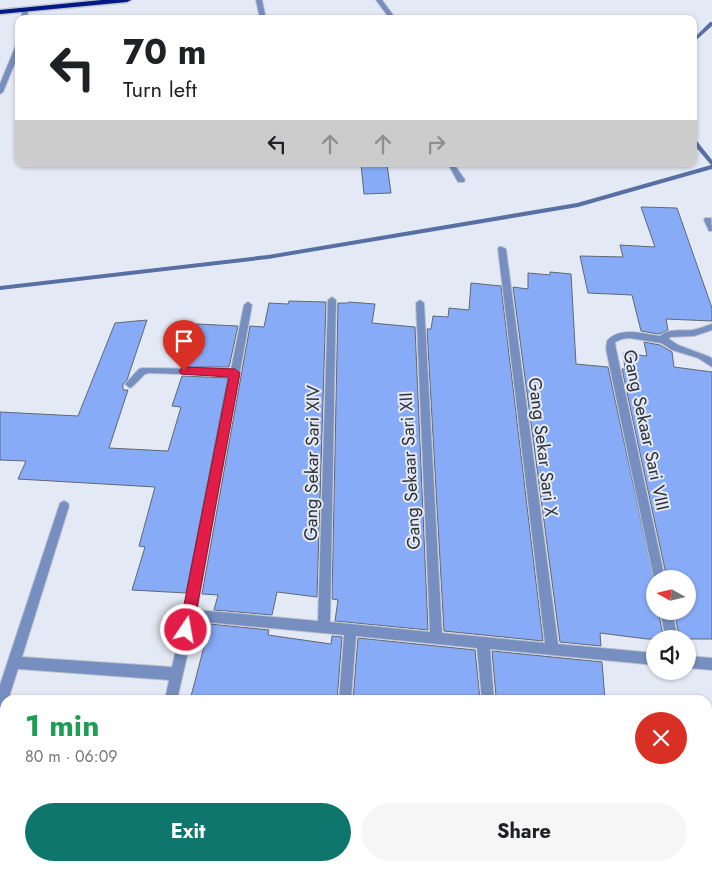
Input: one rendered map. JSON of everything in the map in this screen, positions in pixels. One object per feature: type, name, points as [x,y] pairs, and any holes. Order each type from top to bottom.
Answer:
[{"type":"highway","points":[[0,12],[25,15],[127,0]]},
{"type":"street","points":[[259,0],[263,15]]},
{"type":"street","points":[[379,0],[390,15]]},
{"type":"street","points":[[0,92],[15,56]]},
{"type":"street","points":[[453,167],[461,180]]},
{"type":"street","points":[[708,220],[712,229]]},
{"type":"street","name":"Gang Sekar Sari X","points":[[502,249],[552,648]]},
{"type":"street","name":"Gang Sekar Sari XIV","points":[[324,627],[332,300]]},
{"type":"street","name":"Gang Sekaar Sari XII","points":[[420,302],[436,638]]},
{"type":"street","points":[[172,695],[190,615],[248,305]]},
{"type":"street","points":[[712,328],[694,333],[669,334],[665,336],[664,340],[674,347],[700,355],[712,364]]},
{"type":"street","name":"Gang Sekaar Sari VIII","points":[[657,570],[611,349],[611,341],[616,336],[664,340]]},
{"type":"street","points":[[130,384],[142,371],[150,370],[235,373]]},
{"type":"street","points":[[3,695],[64,506]]},
{"type":"street","points":[[190,615],[646,658]]},
{"type":"street","points":[[345,695],[350,630]]},
{"type":"street","points":[[483,643],[488,695]]},
{"type":"street","points":[[14,663],[176,674]]},
{"type":"street","points":[[696,663],[712,664]]},
{"type":"building","points":[[361,167],[387,167],[391,193],[364,194]]},
{"type":"building","points":[[641,207],[677,208],[712,308],[712,321],[666,319],[668,330],[659,334],[641,331],[632,295],[588,293],[580,256],[623,257],[620,245],[655,247]]},
{"type":"building","points":[[550,272],[571,274],[576,364],[608,367],[652,570],[646,570],[646,620],[660,620],[662,630],[646,630],[646,639],[600,633],[601,646],[560,642],[513,287],[528,289],[528,273],[550,275]]},
{"type":"building","points":[[471,283],[501,286],[543,641],[444,631],[427,329],[431,329],[433,316],[448,317],[449,308],[469,310]]},
{"type":"building","points":[[289,301],[326,302],[317,597],[277,592],[272,615],[214,610],[218,595],[202,594],[250,326],[264,327],[269,303],[288,304]]},
{"type":"building","points":[[338,303],[375,304],[372,323],[415,327],[428,630],[335,621],[338,600],[332,599]]},
{"type":"building","points":[[147,320],[127,380],[123,384],[123,390],[128,390],[109,448],[168,451],[181,407],[172,406],[182,376],[228,378],[186,593],[132,590],[145,547],[139,546],[155,487],[18,479],[26,461],[0,460],[0,412],[78,416],[115,323]]},
{"type":"building","points":[[197,324],[238,326],[229,367],[184,367]]},
{"type":"building","points":[[644,342],[660,345],[672,352],[674,367],[712,372],[712,639],[696,639],[696,630],[678,630],[676,620],[696,620],[696,570],[665,570],[622,369],[625,369],[623,353],[647,356]]},
{"type":"building","points":[[210,624],[269,630],[268,635],[331,644],[332,636],[342,637],[337,695],[191,695]]},
{"type":"building","points":[[358,638],[475,650],[480,695],[353,695]]},
{"type":"building","points":[[492,651],[602,662],[605,695],[496,695]]},
{"type":"waterway","points":[[697,38],[712,23]]},
{"type":"waterway","points":[[697,145],[712,164]]},
{"type":"waterway","points":[[0,288],[268,257],[578,205],[712,167]]},
{"type":"route","points":[[184,371],[235,373],[186,630]]}]
